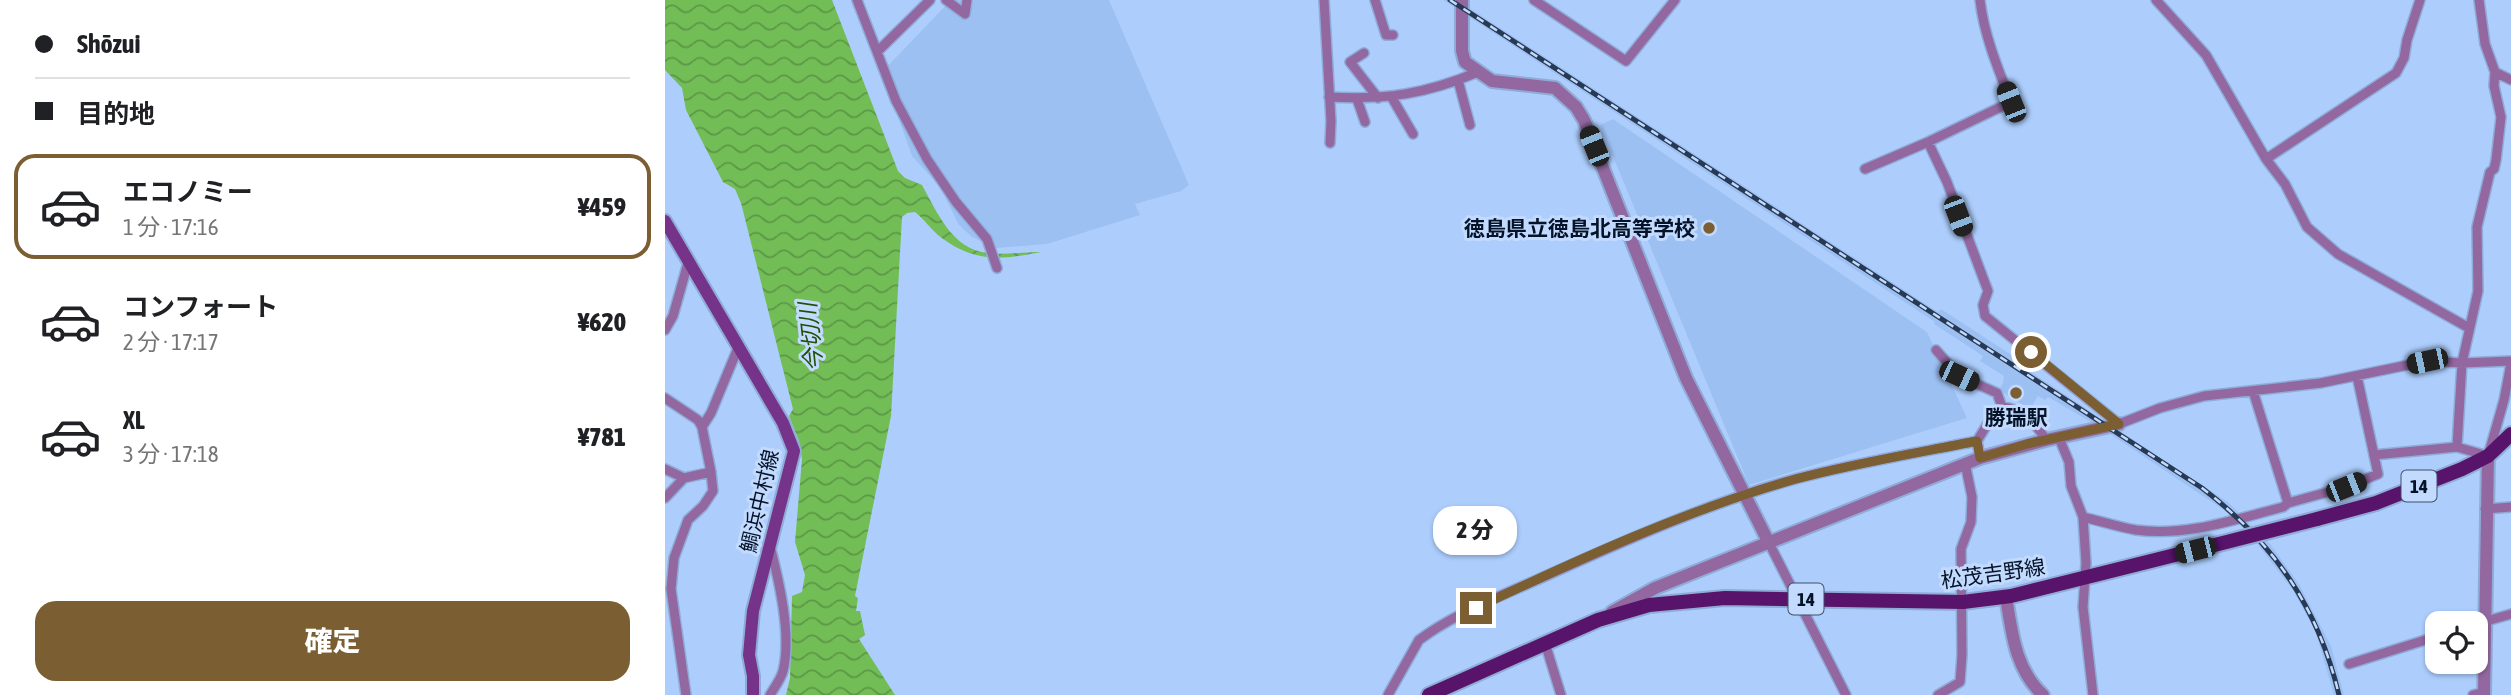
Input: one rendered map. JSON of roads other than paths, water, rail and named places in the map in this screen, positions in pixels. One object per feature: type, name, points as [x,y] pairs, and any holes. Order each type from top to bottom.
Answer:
[{"type":"main road","name":"鯛浜中村線","points":[[665,221],[783,423],[794,451],[753,611],[749,655],[753,695]]},
{"type":"main road","name":"松茂吉野線","points":[[1429,695],[1598,620],[1649,605],[1725,597],[1963,603],[2006,597],[2085,578],[2376,503],[2488,456],[2511,434]]},
{"type":"street","points":[[857,0],[896,101],[927,159],[956,202],[987,240],[997,268]]},
{"type":"street","points":[[878,51],[930,0]]},
{"type":"street","points":[[946,0],[965,14],[967,0]]},
{"type":"street","points":[[1324,0],[1330,144]]},
{"type":"street","points":[[1375,0],[1383,29],[1386,34],[1393,35]]},
{"type":"street","points":[[1462,0],[1462,51],[1465,62],[1492,81],[1555,88],[1576,107],[1584,120],[1686,378],[1846,695]]},
{"type":"street","points":[[1534,0],[1626,61],[1675,0]]},
{"type":"street","points":[[1865,169],[2011,102],[1997,66],[1980,0]]},
{"type":"street","points":[[2156,0],[2206,55],[2266,159],[2285,184],[2307,227],[2320,241],[2338,254],[2469,328]]},
{"type":"street","points":[[2266,159],[2396,74],[2404,58],[2420,0]]},
{"type":"street","points":[[2456,447],[2462,363],[2478,291],[2477,227],[2490,172],[2497,160],[2501,127],[2494,86],[2495,72],[2485,44],[2480,4],[2489,0]]},
{"type":"street","points":[[1364,52],[1350,62],[1378,98]]},
{"type":"street","points":[[1329,97],[1378,98],[1429,91],[1478,72]]},
{"type":"street","points":[[2495,72],[2511,80]]},
{"type":"street","points":[[1458,80],[1470,125]]},
{"type":"street","points":[[1391,96],[1413,135]]},
{"type":"street","points":[[1357,99],[1365,122]]},
{"type":"street","points":[[1928,142],[1947,182],[1988,291],[1983,305],[1985,316],[2119,424]]},
{"type":"street","points":[[665,330],[673,316],[688,263]]},
{"type":"street","points":[[702,427],[711,413],[739,348]]},
{"type":"street","points":[[1937,350],[1959,376],[1997,393],[2002,407]]},
{"type":"street","points":[[1598,620],[1655,588],[1980,458],[2119,424],[2160,408],[2204,396],[2321,383],[2427,361],[2511,362],[2488,456],[2481,611]]},
{"type":"street","points":[[2083,517],[2135,530],[2180,530],[2283,507],[2288,503],[2346,487],[2378,474],[2357,376]]},
{"type":"street","points":[[2253,391],[2288,503]]},
{"type":"street","points":[[665,398],[698,420],[702,427],[713,491],[703,506],[688,520],[674,558],[671,589],[686,695]]},
{"type":"street","points":[[1980,458],[1977,441],[1993,415],[2002,407],[2010,407],[2038,425],[2053,439],[2069,462],[2071,486],[2083,517],[2083,607],[2094,695]]},
{"type":"street","points":[[1388,695],[1419,640],[1440,626],[1584,559],[1745,495],[1834,469],[1977,441]]},
{"type":"street","points":[[2374,455],[2456,447],[2488,456]]},
{"type":"street","points":[[1938,695],[1960,682],[1963,603],[1961,549],[1972,522],[1972,497],[1965,464]]},
{"type":"street","points":[[665,469],[684,478]]},
{"type":"street","points":[[665,498],[684,478],[711,471]]},
{"type":"street","points":[[2485,509],[2511,508]]},
{"type":"street","points":[[770,544],[782,594],[785,645],[783,672],[770,695]]},
{"type":"street","points":[[2006,597],[2020,665],[2028,680],[2043,695]]},
{"type":"street","points":[[2488,621],[2511,614]]},
{"type":"street","points":[[2349,664],[2425,640]]},
{"type":"street","points":[[1545,643],[1561,695]]},
{"type":"street","points":[[2480,674],[2480,694]]},
{"type":"water","name":"今切川","points":[[665,0],[832,0],[898,171],[905,178],[922,185],[947,228],[964,244],[987,253],[1041,252],[1000,258],[975,255],[963,251],[938,235],[915,212],[902,217],[891,416],[855,596],[858,598],[856,611],[860,611],[865,635],[859,639],[895,695],[786,695],[790,678],[792,596],[802,592],[805,575],[795,542],[802,459],[799,441],[789,416],[793,409],[741,203],[735,189],[723,182],[686,110],[682,88],[665,70]]},
{"type":"railway","points":[[1450,0],[2202,488],[2251,531],[2290,579],[2319,633],[2339,695]]},
{"type":"place","name":"徳島県立徳島北高等学校","points":[[1709,228]]},
{"type":"place","name":"勝瑞駅","points":[[2016,393]]}]
